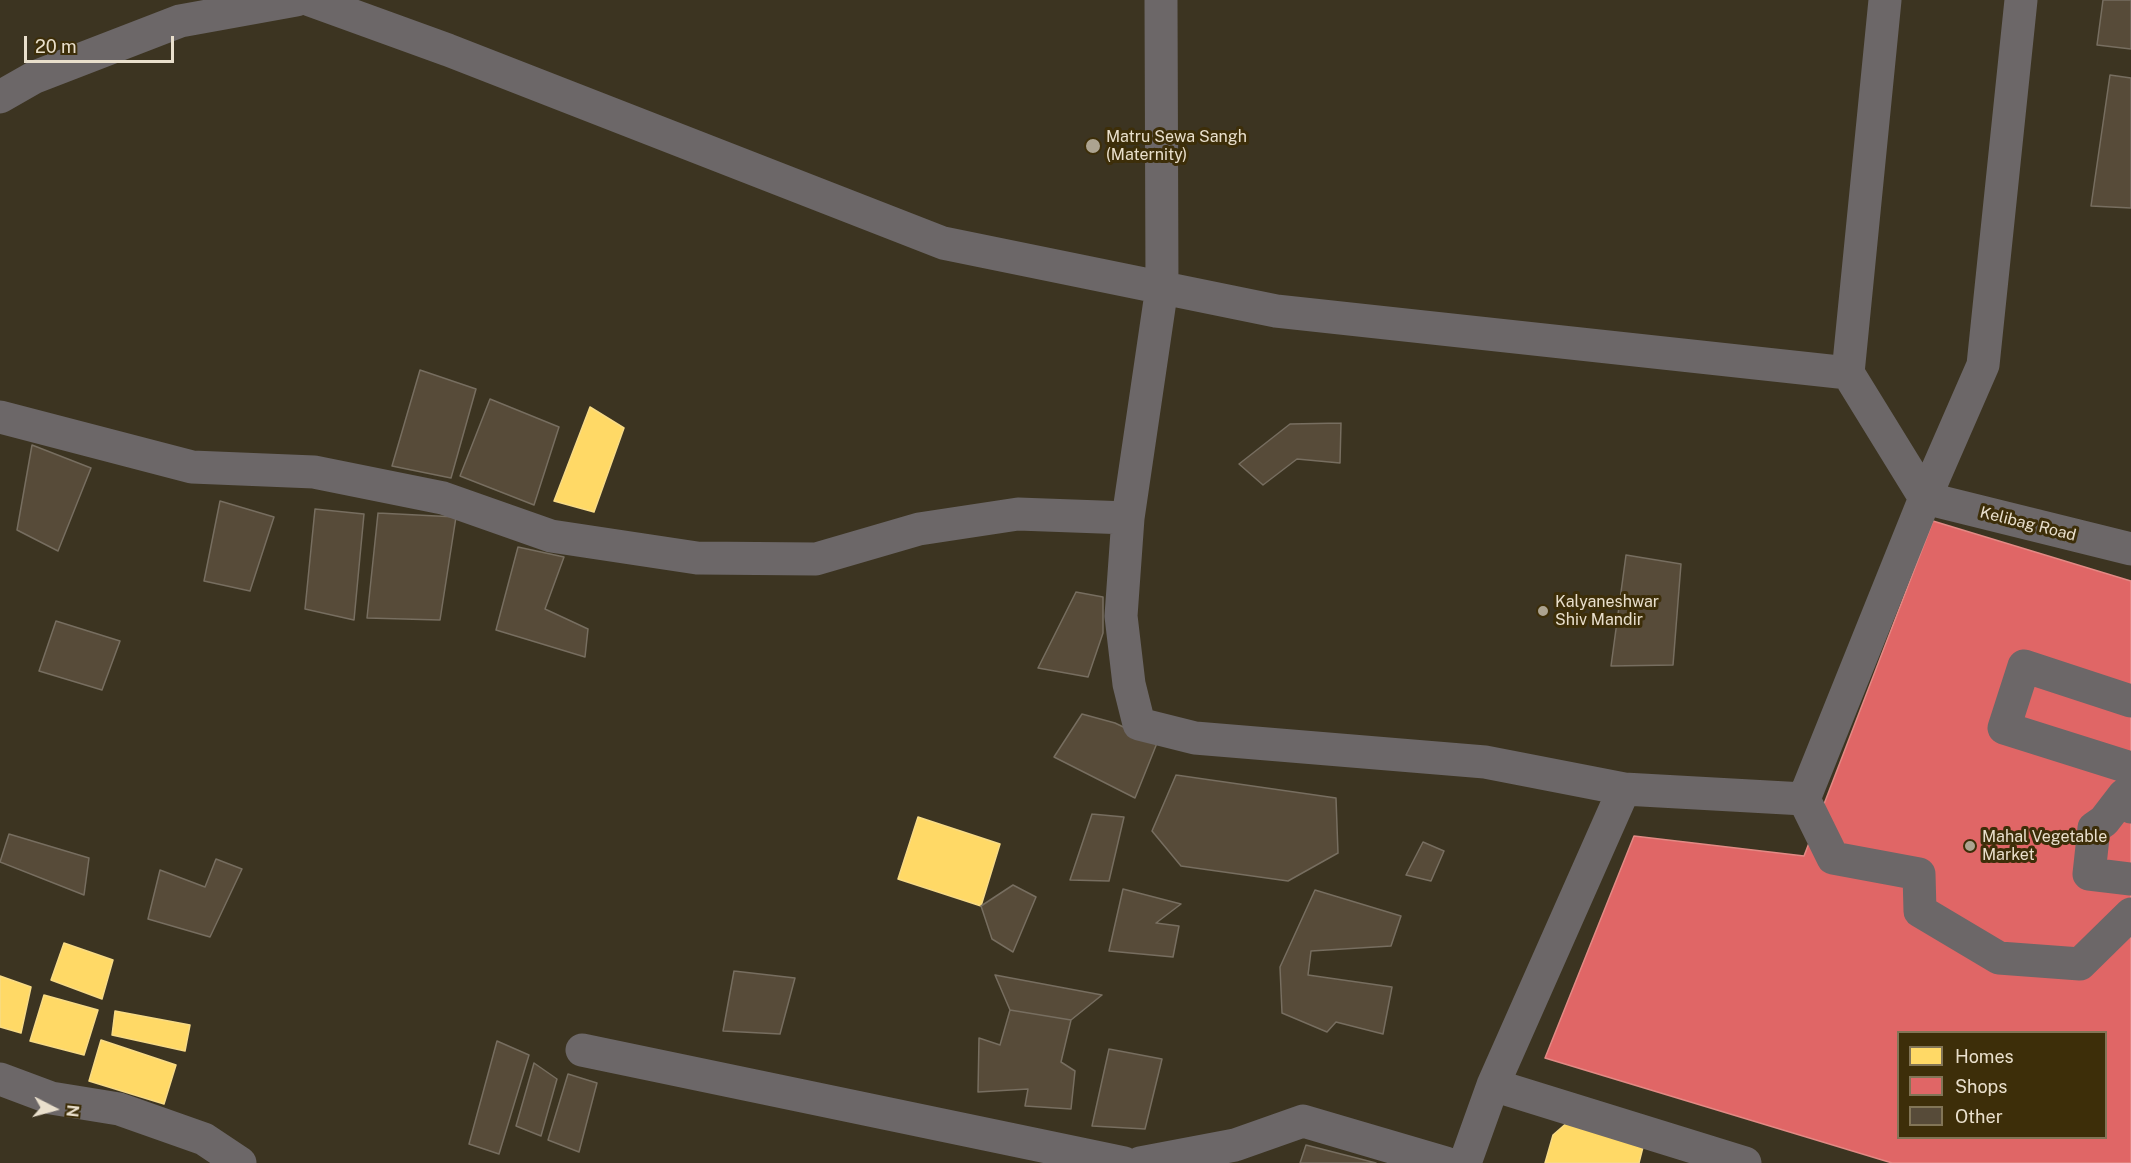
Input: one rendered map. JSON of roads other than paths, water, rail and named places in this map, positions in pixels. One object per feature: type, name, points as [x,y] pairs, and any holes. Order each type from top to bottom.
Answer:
[{"type":"street","points":[[0,98],[35,77],[180,21],[296,0]]},
{"type":"street","points":[[310,0],[448,50],[943,243],[1275,311],[1848,373]]},
{"type":"street","points":[[1161,0],[1162,287],[1128,518],[1121,616],[1129,684],[1139,724],[1195,738],[1485,762],[1623,789],[1804,799]]},
{"type":"street","points":[[1885,0],[1848,373],[1925,498]]},
{"type":"street","points":[[2021,0],[1983,365],[1925,498],[1804,799],[1833,858],[1919,874],[1920,911],[1999,958],[2080,964],[2131,914]]},
{"type":"street","points":[[0,417],[192,466],[314,472],[443,498],[550,536],[697,558],[816,559],[919,529],[1018,514],[1128,518]]},
{"type":"street","name":"Kelibag Road","points":[[1925,498],[2131,549]]},
{"type":"street","points":[[2131,701],[2024,666],[2004,728],[2131,768]]},
{"type":"street","points":[[1465,1163],[1493,1085],[1623,789]]},
{"type":"street","points":[[2131,807],[2128,798],[2124,795],[2104,821],[2094,828],[2089,874],[2131,879]]},
{"type":"street","points":[[582,1050],[1124,1163]]},
{"type":"street","points":[[0,1079],[51,1098],[119,1109],[204,1139],[240,1163]]},
{"type":"street","points":[[1493,1085],[1745,1163]]},
{"type":"street","points":[[1140,1163],[1235,1145],[1303,1121],[1446,1163]]},
{"type":"place","name":"Matru Sewa Sangh (Maternity)","points":[[1093,146]]},
{"type":"place","name":"Kalyaneshwar Shiv Mandir","points":[[1543,611]]},
{"type":"place","name":"Mahal Vegetable Market","points":[[1970,846]]}]
